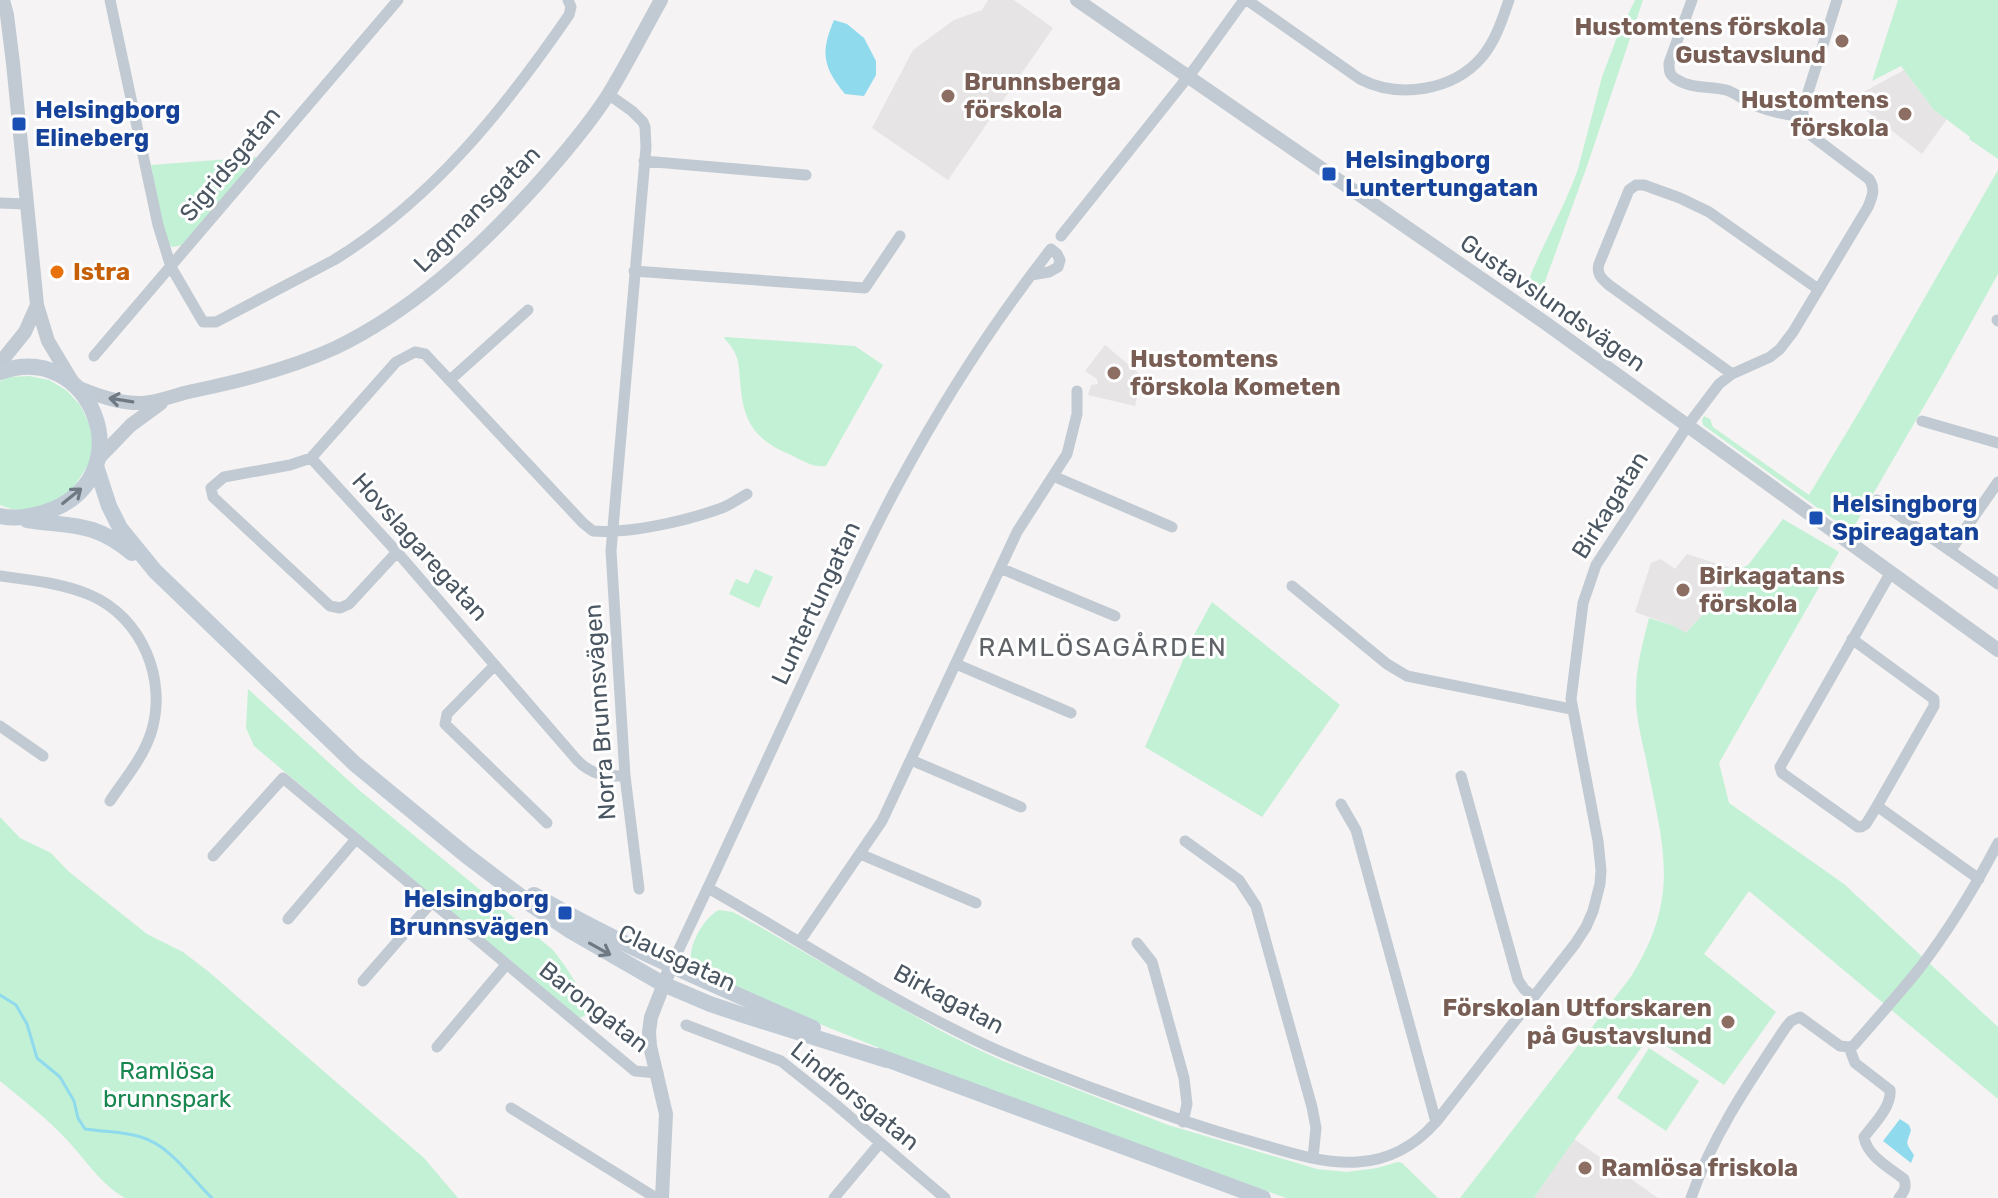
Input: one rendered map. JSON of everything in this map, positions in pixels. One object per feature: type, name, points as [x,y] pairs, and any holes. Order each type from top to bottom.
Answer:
[{"type":"main road","points":[[0,372],[19,367],[36,368],[51,371],[75,385]]},
{"type":"main road","name":"Clausgatan","points":[[75,385],[89,402],[98,424],[100,440],[97,462],[109,506],[120,528],[155,571]]},
{"type":"main road","points":[[8,517],[40,514],[72,499],[81,490],[97,462]]},
{"type":"main road","name":"Clausgatan","points":[[8,517],[81,526],[116,541],[155,571],[355,764],[467,856],[571,931],[663,984],[710,1004],[887,1060],[1263,1198]]},
{"type":"main road","name":"Clausgatan","points":[[467,856],[587,925],[671,966],[887,1060]]},
{"type":"street","points":[[3,0],[10,39],[37,305],[48,341],[75,385]]},
{"type":"street","points":[[110,0],[158,225],[171,267],[197,315],[203,322],[209,323],[351,249],[407,205],[491,120],[569,15],[571,7],[568,0]]},
{"type":"street","name":"Sigridsgatan","points":[[94,356],[398,0]]},
{"type":"street","name":"Lagmansgatan","points":[[75,385],[106,398],[126,402],[165,399],[255,377],[317,356],[398,311],[454,268],[519,204],[567,149],[608,94],[661,0]]},
{"type":"street","name":"Gustavslundsvägen","points":[[1077,0],[1544,322],[1998,650]]},
{"type":"street","points":[[1061,236],[1246,0],[1360,79],[1406,90],[1444,83],[1476,62],[1493,41],[1509,0]]},
{"type":"street","points":[[1692,0],[1669,63],[1671,75],[1697,87],[1725,90],[1758,106],[1803,117]]},
{"type":"street","points":[[1818,289],[1709,212],[1644,185],[1631,188],[1600,260],[1598,273],[1609,285],[1732,374],[1770,357],[1780,349],[1793,332],[1868,207],[1873,190],[1866,176],[1812,136],[1803,117],[1837,0]]},
{"type":"street","name":"Norra Brunnsvägen","points":[[608,94],[632,111],[645,127],[611,551],[625,776],[639,889]]},
{"type":"street","points":[[644,161],[806,175]]},
{"type":"street","points":[[0,203],[27,204]]},
{"type":"street","points":[[634,271],[865,288],[900,236]]},
{"type":"street","name":"Luntertungatan","points":[[671,966],[898,484],[963,372],[1031,275]]},
{"type":"street","points":[[0,363],[25,332],[37,305]]},
{"type":"street","points":[[450,380],[528,310]]},
{"type":"street","points":[[397,552],[349,604],[340,608],[330,606],[212,494],[213,485],[224,477],[311,458],[396,362],[415,352],[421,353],[450,380],[593,531],[630,530],[676,521],[722,508],[747,494]]},
{"type":"street","name":"Birkagatan","points":[[708,888],[982,1044],[1183,1122],[1313,1158],[1347,1163],[1378,1159],[1412,1144],[1436,1122],[1534,997],[1586,927],[1593,911],[1601,870],[1598,841],[1571,709],[1580,623],[1588,583],[1611,539],[1688,425],[1719,384],[1732,374]]},
{"type":"street","points":[[800,941],[882,821],[1023,522],[1067,454],[1078,409],[1077,391]]},
{"type":"street","name":"Lagmansgatan","points":[[97,462],[131,425],[165,399]]},
{"type":"street","points":[[1922,421],[1998,443]]},
{"type":"street","name":"Hovslagaregatan","points":[[311,458],[584,767],[599,775],[625,776]]},
{"type":"street","points":[[1053,476],[1172,527]]},
{"type":"street","points":[[1950,551],[1998,482]]},
{"type":"street","points":[[1877,500],[1998,584]]},
{"type":"street","points":[[1000,568],[1115,616]]},
{"type":"street","points":[[1852,639],[1934,699],[1934,706],[1877,806],[1861,827],[1782,773],[1780,767],[1852,639],[1891,572]]},
{"type":"street","points":[[0,576],[58,585],[92,595],[120,614],[146,649],[157,690],[153,727],[142,753],[110,801]]},
{"type":"street","points":[[1292,586],[1387,664],[1407,676],[1571,709]]},
{"type":"street","points":[[956,664],[1071,713]]},
{"type":"street","points":[[495,665],[447,714],[445,724],[547,823]]},
{"type":"street","points":[[0,726],[43,756]]},
{"type":"street","points":[[911,760],[1021,807]]},
{"type":"street","points":[[1461,776],[1518,980],[1534,997]]},
{"type":"street","name":"Barongatan","points":[[213,856],[283,778],[635,1071],[658,1073]]},
{"type":"street","points":[[1341,804],[1356,830],[1436,1122]]},
{"type":"street","points":[[1877,806],[1979,879]]},
{"type":"street","points":[[288,919],[356,839]]},
{"type":"street","points":[[1185,841],[1239,880],[1256,906],[1312,1107],[1316,1128],[1313,1158]]},
{"type":"street","points":[[1691,1198],[1733,1108],[1791,1021],[1800,1017],[1840,1046],[1854,1045],[1921,966],[1979,879],[1998,843]]},
{"type":"street","points":[[860,854],[976,903]]},
{"type":"street","points":[[363,981],[431,903]]},
{"type":"street","points":[[1137,943],[1152,962],[1184,1078],[1187,1104],[1183,1122]]},
{"type":"street","name":"Barongatan","points":[[437,1047],[506,965]]},
{"type":"street","points":[[662,1198],[666,1114],[649,1032],[651,1017],[671,966]]},
{"type":"street","name":"Lindforsgatan","points":[[686,1025],[781,1061],[945,1198]]},
{"type":"street","points":[[1849,1047],[1855,1063],[1890,1090],[1889,1101],[1864,1137],[1871,1153],[1904,1179],[1906,1185],[1899,1198]]},
{"type":"street","points":[[511,1108],[656,1198]]},
{"type":"street","points":[[834,1198],[880,1143]]},
{"type":"shaded area","name":"Brunnsberga förskola","points":[[988,0],[1014,0],[1053,28],[948,180],[872,128],[913,50],[954,20],[982,10]]},
{"type":"shaded area","name":"Hustomtens förskola","points":[[1904,70],[1934,110],[1947,119],[1922,154],[1860,106],[1858,95]]},
{"type":"shaded area","name":"Hustomtens förskola Kometen","points":[[1105,345],[1142,376],[1135,406],[1088,395],[1091,385],[1098,384],[1097,379],[1085,371]]},
{"type":"shaded area","name":"Birkagatans förskola","points":[[1687,554],[1737,572],[1686,633],[1635,612],[1651,563],[1661,559],[1675,569]]},
{"type":"shaded area","name":"Ramlösa friskola","points":[[1574,1139],[1658,1198],[1534,1198]]},
{"type":"green space","points":[[1635,0],[1643,0],[1539,298],[1527,289],[1527,284],[1578,169],[1602,77]]},
{"type":"green space","points":[[1898,0],[1998,0],[1998,159],[1934,110],[1901,66],[1872,81]]},
{"type":"green space","points":[[257,157],[183,245],[172,247],[167,243],[151,165]]},
{"type":"green space","points":[[1998,170],[1998,274],[1851,532],[1703,425],[1702,420],[1704,416],[1710,419],[1713,427],[1809,495]]},
{"type":"green space","points":[[725,337],[855,346],[883,365],[826,466],[812,465],[780,450],[755,431],[743,402],[736,356]]},
{"type":"green space","points":[[29,376],[49,380],[66,390],[80,405],[89,423],[93,442],[90,462],[68,496],[31,511],[0,505],[0,381],[9,377]]},
{"type":"green space","points":[[1783,519],[1839,552],[1719,763],[1729,803],[1844,884],[1998,1027],[1998,1099],[1749,891],[1704,954],[1776,1012],[1724,1085],[1650,1035],[1534,1198],[1460,1198],[1630,978],[1657,922],[1664,871],[1662,845],[1636,699],[1639,663],[1649,618],[1686,633],[1737,572],[1749,564]]},
{"type":"green space","points":[[755,569],[773,577],[759,608],[729,594],[736,579],[748,584]]},
{"type":"green space","points":[[1212,602],[1340,705],[1262,817],[1145,747],[1194,635]]},
{"type":"green space","points":[[248,689],[359,790],[553,950],[581,991],[595,1003],[588,1013],[578,1018],[254,746],[246,728]]},
{"type":"green space","name":"Ramlösa brunnspark","points":[[0,817],[20,838],[51,853],[68,871],[147,934],[183,952],[209,972],[424,1158],[458,1198],[125,1198],[108,1186],[59,1132],[0,1081]]},
{"type":"green space","points":[[719,910],[733,912],[941,1031],[1003,1061],[1168,1125],[1317,1169],[1347,1172],[1402,1163],[1438,1198],[1286,1198],[909,1060],[698,973],[691,958],[694,942],[708,919]]},
{"type":"green space","points":[[1649,1048],[1699,1081],[1666,1131],[1617,1098]]},
{"type":"water","points":[[834,20],[847,24],[864,38],[876,61],[876,75],[864,96],[845,94],[828,67],[827,42]]},
{"type":"water","points":[[1900,1119],[1911,1130],[1907,1142],[1914,1155],[1911,1163],[1883,1141]]},
{"type":"waterway","points":[[0,995],[16,1005],[27,1024],[37,1058],[60,1077],[85,1129],[127,1134],[152,1141],[171,1155],[212,1198]]},
{"type":"place","name":"Hustomtens förskola Gustavslund","points":[[1842,41]]},
{"type":"place","name":"Brunnsberga förskola","points":[[948,96]]},
{"type":"place","name":"Hustomtens förskola","points":[[1905,114]]},
{"type":"place","name":"Helsingborg Elineberg","points":[[19,124]]},
{"type":"place","name":"Helsingborg Luntertungatan","points":[[1329,174]]},
{"type":"place","name":"Istra","points":[[57,272]]},
{"type":"place","name":"Hustomtens förskola Kometen","points":[[1114,373]]},
{"type":"place","name":"Helsingborg Spireagatan","points":[[1816,518]]},
{"type":"place","name":"Birkagatans förskola","points":[[1683,590]]},
{"type":"place","name":"Helsingborg Brunnsvägen","points":[[565,913]]},
{"type":"place","name":"Förskolan Utforskaren på Gustavslund","points":[[1728,1022]]},
{"type":"place","name":"Ramlösa friskola","points":[[1585,1168]]},
{"type":"district","name":"RAMLÖSAGÅRDEN","points":[[1103,647]]}]
